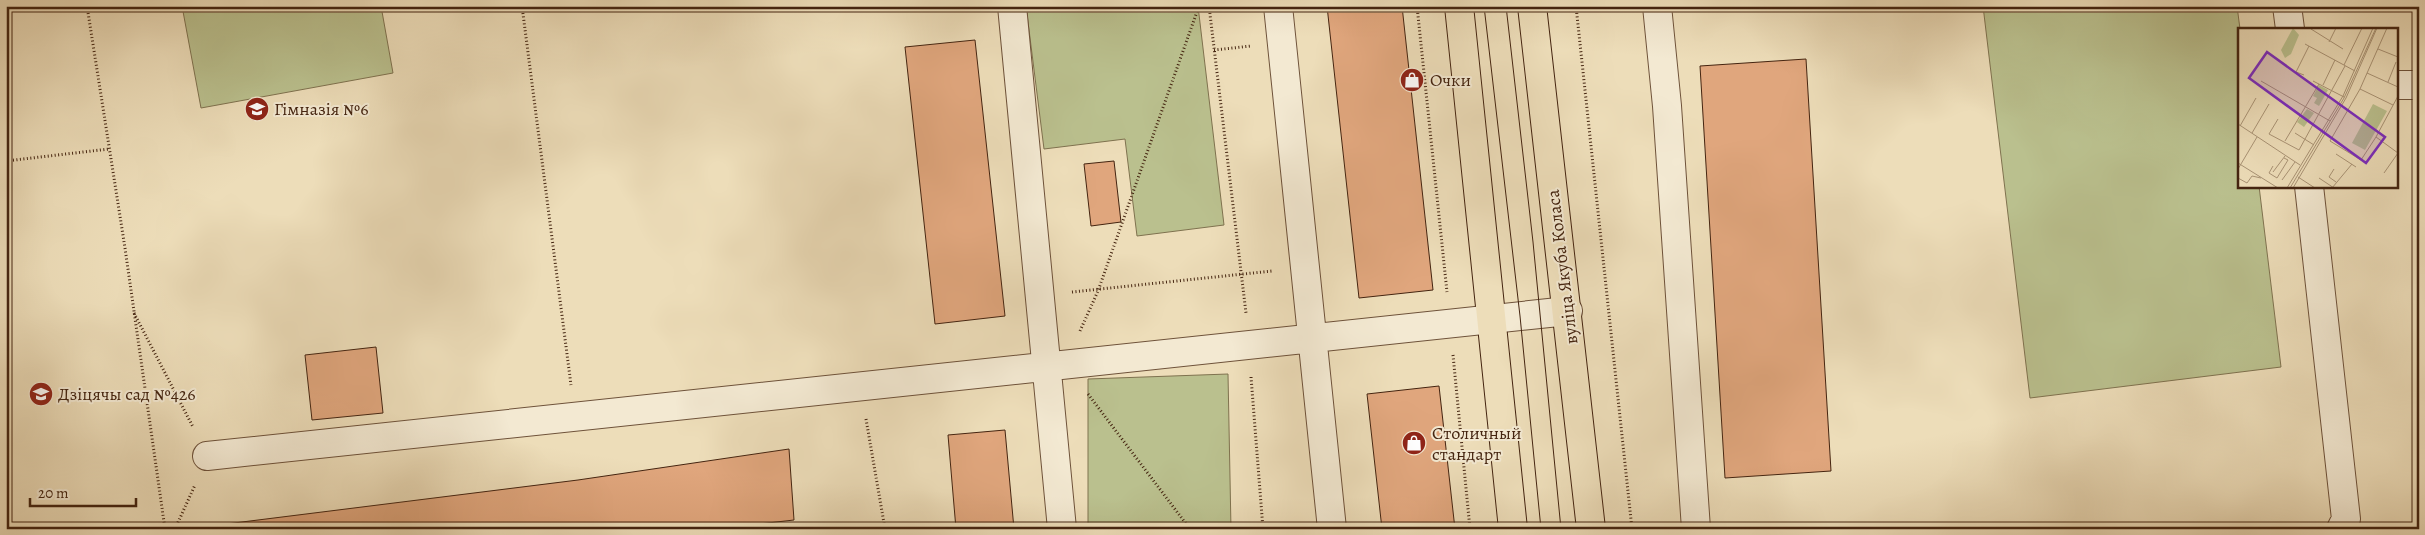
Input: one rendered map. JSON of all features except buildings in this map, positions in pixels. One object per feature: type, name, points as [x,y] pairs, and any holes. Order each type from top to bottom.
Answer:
[{"type":"main road","points":[[1460,6],[1513,529]]},
{"type":"main road","name":"вуліца Якуба Коласа","points":[[1532,6],[1592,529]]},
{"type":"lane","points":[[1012,6],[1039,294],[1055,366],[1062,529]]},
{"type":"lane","points":[[1278,6],[1332,529]]},
{"type":"lane","points":[[1657,6],[1667,106],[1696,529]]},
{"type":"lane","points":[[2287,6],[2290,28]]},
{"type":"lane","points":[[2398,84],[2419,84]]},
{"type":"lane","points":[[2309,188],[2346,519],[2341,529]]},
{"type":"lane","points":[[207,456],[1568,311]]},
{"type":"path","points":[[87,6],[164,529]]},
{"type":"path","points":[[522,6],[575,416]]},
{"type":"path","points":[[1190,529],[1055,366],[1098,291],[1199,6]]},
{"type":"path","points":[[1209,6],[1242,274],[1264,529]]},
{"type":"path","points":[[1417,6],[1451,324],[1470,529]]},
{"type":"path","points":[[1576,6],[1632,529]]},
{"type":"path","points":[[6,161],[109,149]]},
{"type":"path","points":[[1039,294],[1098,291],[1305,268]]},
{"type":"path","points":[[133,310],[207,456],[175,529]]},
{"type":"path","points":[[860,386],[885,529]]},
{"type":"path","points":[[1444,436],[1460,434]]},
{"type":"green space","points":[[182,6],[381,6],[393,73],[201,108]]},
{"type":"green space","points":[[1026,6],[1198,6],[1224,225],[1137,236],[1125,139],[1044,149]]},
{"type":"green space","points":[[1983,6],[2237,6],[2240,28],[2238,28],[2238,188],[2259,188],[2281,367],[2030,398]]},
{"type":"green space","points":[[1228,374],[1231,529],[1088,529],[1088,379]]},
{"type":"tram line","points":[[1484,6],[1520,316],[1541,529]]},
{"type":"tram line","points":[[1506,6],[1533,242],[1561,529]]},
{"type":"place","name":"Очки","points":[[1412,80]]},
{"type":"place","name":"Гімназія №6","points":[[257,109]]},
{"type":"place","name":"Дзіцячы сад №426","points":[[41,394]]},
{"type":"place","name":"Столичный стандарт","points":[[1414,443]]}]
